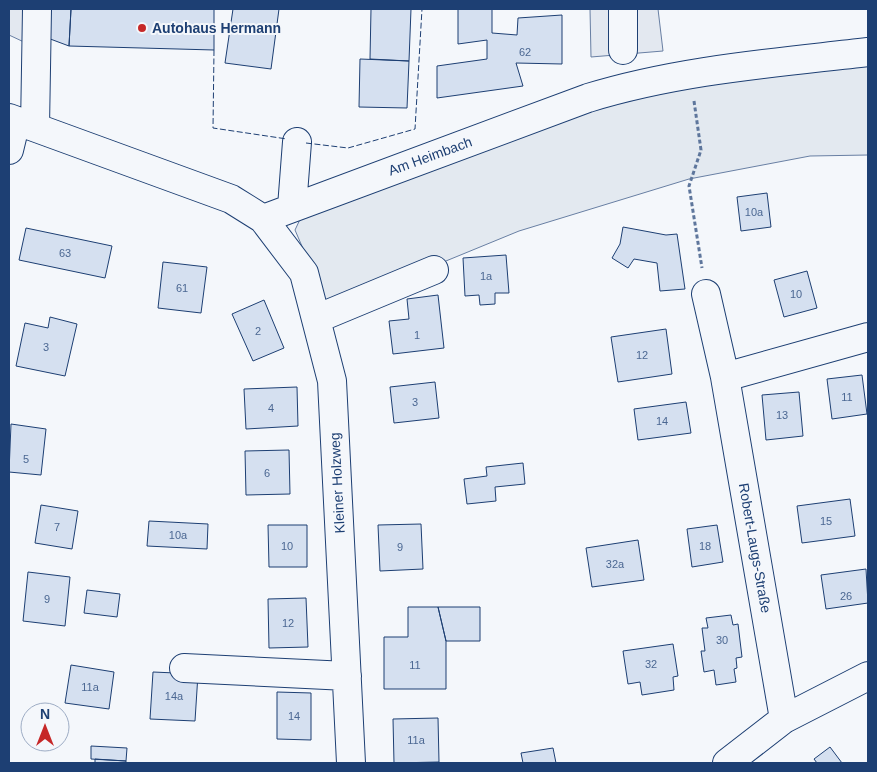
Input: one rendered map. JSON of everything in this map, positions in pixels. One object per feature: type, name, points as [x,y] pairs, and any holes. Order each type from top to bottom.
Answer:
[{"type":"street","points":[[9,150],[20,122],[37,9]]},
{"type":"street","points":[[623,9],[624,50]]},
{"type":"street","name":"Am Heimbach","points":[[263,219],[588,98],[627,86],[690,73],[868,52]]},
{"type":"street","points":[[20,122],[231,199],[263,219]]},
{"type":"street","points":[[292,207],[297,142]]},
{"type":"street","name":"Kleiner Holzweg","points":[[263,219],[304,273],[332,381],[351,763]]},
{"type":"street","points":[[316,319],[434,270]]},
{"type":"street","name":"Robert-Laugs-Straße","points":[[706,294],[725,377],[784,719]]},
{"type":"street","points":[[725,377],[868,337]]},
{"type":"street","points":[[184,668],[347,676]]},
{"type":"street","points":[[727,763],[784,719],[868,676]]},
{"type":"path","points":[[690,73],[701,150],[689,186],[706,294]]},
{"type":"shaded area","points":[[9,9],[47,9],[41,50],[9,35]]},
{"type":"shaded area","points":[[590,9],[658,9],[663,51],[591,57]]},
{"type":"shaded area","points":[[868,64],[868,155],[810,156],[689,179],[519,231],[329,309],[295,230],[303,213],[551,121],[657,89]]},
{"type":"building","points":[[47,9],[71,9],[69,46],[45,37]]},
{"type":"building","name":"Autohaus Hermann","points":[[71,9],[214,9],[214,50],[69,46]]},
{"type":"building","points":[[233,9],[279,9],[271,69],[225,63]]},
{"type":"building","points":[[371,9],[411,9],[409,61],[370,59]]},
{"type":"building","points":[[458,9],[492,9],[492,33],[517,35],[518,18],[562,15],[562,64],[516,63],[523,86],[437,98],[437,66],[487,59],[487,40],[458,44]]},
{"type":"building","points":[[360,59],[409,61],[407,108],[359,107]]},
{"type":"building","points":[[767,193],[771,227],[741,231],[737,197]]},
{"type":"building","points":[[623,227],[666,235],[677,234],[685,289],[660,291],[657,263],[634,259],[628,268],[612,258],[620,244]]},
{"type":"building","points":[[26,228],[112,246],[105,278],[19,260]]},
{"type":"building","points":[[506,255],[509,293],[495,293],[495,304],[480,305],[479,295],[465,296],[463,258]]},
{"type":"building","points":[[163,262],[207,267],[201,313],[158,308]]},
{"type":"building","points":[[807,271],[817,308],[784,317],[774,280]]},
{"type":"building","points":[[438,295],[444,348],[393,354],[389,321],[409,319],[407,299]]},
{"type":"building","points":[[264,300],[284,348],[253,361],[232,314]]},
{"type":"building","points":[[50,317],[77,324],[65,376],[16,366],[25,323],[48,328]]},
{"type":"building","points":[[666,329],[672,374],[618,382],[611,337]]},
{"type":"building","points":[[862,375],[867,414],[832,419],[827,379]]},
{"type":"building","points":[[435,382],[439,418],[394,423],[390,387]]},
{"type":"building","points":[[297,387],[298,426],[246,429],[244,389]]},
{"type":"building","points":[[799,392],[803,436],[766,440],[762,395]]},
{"type":"building","points":[[686,402],[691,433],[638,440],[634,409]]},
{"type":"building","points":[[11,424],[46,429],[41,475],[9,472]]},
{"type":"building","points":[[289,450],[290,494],[246,495],[245,451]]},
{"type":"building","points":[[523,463],[525,484],[495,487],[496,501],[467,504],[464,479],[487,476],[486,467]]},
{"type":"building","points":[[850,499],[855,536],[802,543],[797,506]]},
{"type":"building","points":[[41,505],[78,511],[72,549],[35,543]]},
{"type":"building","points":[[149,521],[208,524],[207,549],[147,546]]},
{"type":"building","points":[[421,524],[423,569],[380,571],[378,525]]},
{"type":"building","points":[[268,525],[307,525],[307,567],[269,567]]},
{"type":"building","points":[[717,525],[723,562],[692,567],[687,529]]},
{"type":"building","points":[[638,540],[644,580],[592,587],[586,548]]},
{"type":"building","points":[[866,569],[868,603],[826,609],[821,575]]},
{"type":"building","points":[[28,572],[70,577],[65,626],[23,621]]},
{"type":"building","points":[[87,590],[120,594],[117,617],[84,613]]},
{"type":"building","points":[[306,598],[308,647],[269,648],[268,599]]},
{"type":"building","points":[[408,607],[438,607],[446,641],[446,689],[384,689],[384,637],[408,637]]},
{"type":"building","points":[[438,607],[480,607],[480,641],[446,641]]},
{"type":"building","points":[[731,615],[733,625],[738,624],[742,657],[736,658],[737,668],[734,669],[736,682],[716,685],[714,670],[704,672],[701,651],[705,651],[702,628],[708,628],[706,618]]},
{"type":"building","points":[[673,644],[678,676],[673,677],[674,690],[642,695],[640,682],[628,684],[623,651]]},
{"type":"building","points":[[71,665],[114,672],[109,709],[65,702]]},
{"type":"building","points":[[153,672],[198,674],[195,721],[150,719]]},
{"type":"building","points":[[277,692],[311,693],[311,740],[277,739]]},
{"type":"building","points":[[438,718],[439,762],[394,763],[393,719]]},
{"type":"building","points":[[91,746],[127,748],[126,761],[91,759]]},
{"type":"building","points":[[830,747],[842,763],[817,763],[814,759]]},
{"type":"building","points":[[553,748],[556,763],[523,763],[521,753]]},
{"type":"building","points":[[95,759],[126,761],[126,763],[95,763]]},
{"type":"fence","points":[[306,143],[348,148],[415,129],[422,9]]},
{"type":"fence","points":[[214,50],[213,128],[287,139]]},
{"type":"place","name":"Autohaus Hermann","points":[[142,28]]}]
